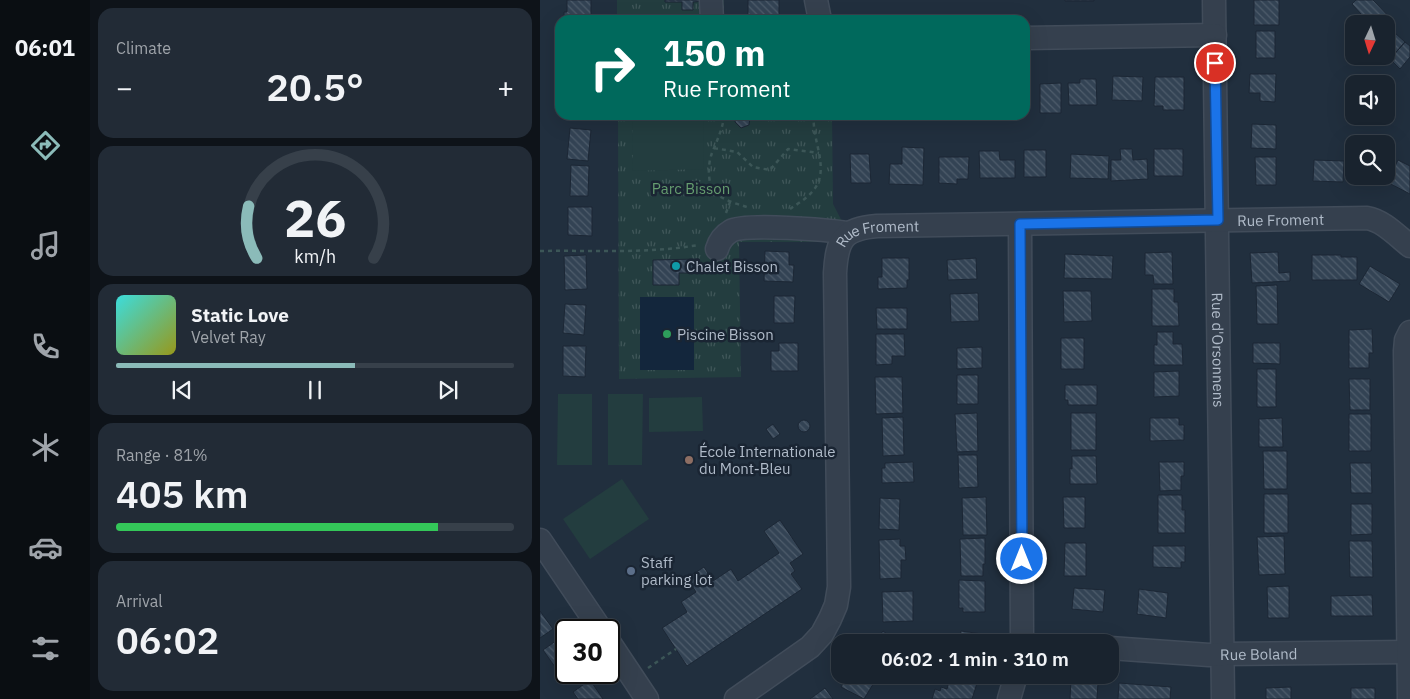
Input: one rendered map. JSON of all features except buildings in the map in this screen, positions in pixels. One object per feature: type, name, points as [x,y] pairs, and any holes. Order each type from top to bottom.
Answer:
[{"type":"street","points":[[711,0],[712,15]]},
{"type":"street","points":[[816,0],[819,15]]},
{"type":"street","name":"Rue d'Orsonnens","points":[[1214,0],[1223,699]]},
{"type":"street","points":[[1030,38],[1214,35]]},
{"type":"street","name":"Rue Froment","points":[[736,699],[810,647],[822,634],[836,605],[839,587],[835,273],[836,257],[840,242],[848,233],[859,228],[877,226],[1367,218],[1375,219],[1410,246]]},
{"type":"street","points":[[1020,224],[1028,634]]},
{"type":"street","points":[[718,245],[732,230],[751,228],[824,229],[848,233]]},
{"type":"street","points":[[1408,699],[1405,350],[1406,340],[1410,332]]},
{"type":"street","points":[[540,540],[594,619]]},
{"type":"street","name":"Rue Boland","points":[[1119,649],[1209,655],[1408,652]]},
{"type":"street","points":[[620,658],[647,699]]},
{"type":"street","points":[[1009,699],[1013,684]]},
{"type":"path","points":[[723,120],[709,165],[714,190],[730,202],[754,210]]},
{"type":"path","points":[[790,209],[812,192],[818,181],[821,163],[814,131],[814,120]]},
{"type":"path","points":[[714,148],[737,152],[753,167],[770,170],[788,149],[819,153]]},
{"type":"path","points":[[540,250],[677,249],[718,245]]},
{"type":"path","points":[[633,678],[676,649]]},
{"type":"green space","points":[[617,0],[724,0],[724,15],[617,15]]},
{"type":"green space","name":"Parc Bisson","points":[[618,120],[832,120],[833,204],[848,233],[840,242],[739,242],[741,377],[619,379]]},
{"type":"green space","points":[[632,120],[703,120],[704,169],[633,171]]},
{"type":"green space","points":[[558,394],[592,394],[592,465],[557,465]]},
{"type":"green space","points":[[608,394],[643,394],[642,465],[608,465]]},
{"type":"green space","points":[[702,397],[703,431],[649,432],[649,398]]},
{"type":"green space","points":[[622,479],[649,519],[590,559],[563,519]]},
{"type":"water","name":"Piscine Bisson","points":[[640,297],[694,297],[694,370],[640,370]]},
{"type":"place","name":"Chalet Bisson","points":[[676,266]]},
{"type":"place","name":"Piscine Bisson","points":[[667,334]]},
{"type":"place","name":"École Internationale du Mont-Bleu","points":[[689,460]]},
{"type":"place","name":"Staff parking lot","points":[[631,571]]},
{"type":"route","points":[[1022,559],[1020,224],[1218,220],[1215,63]]}]
